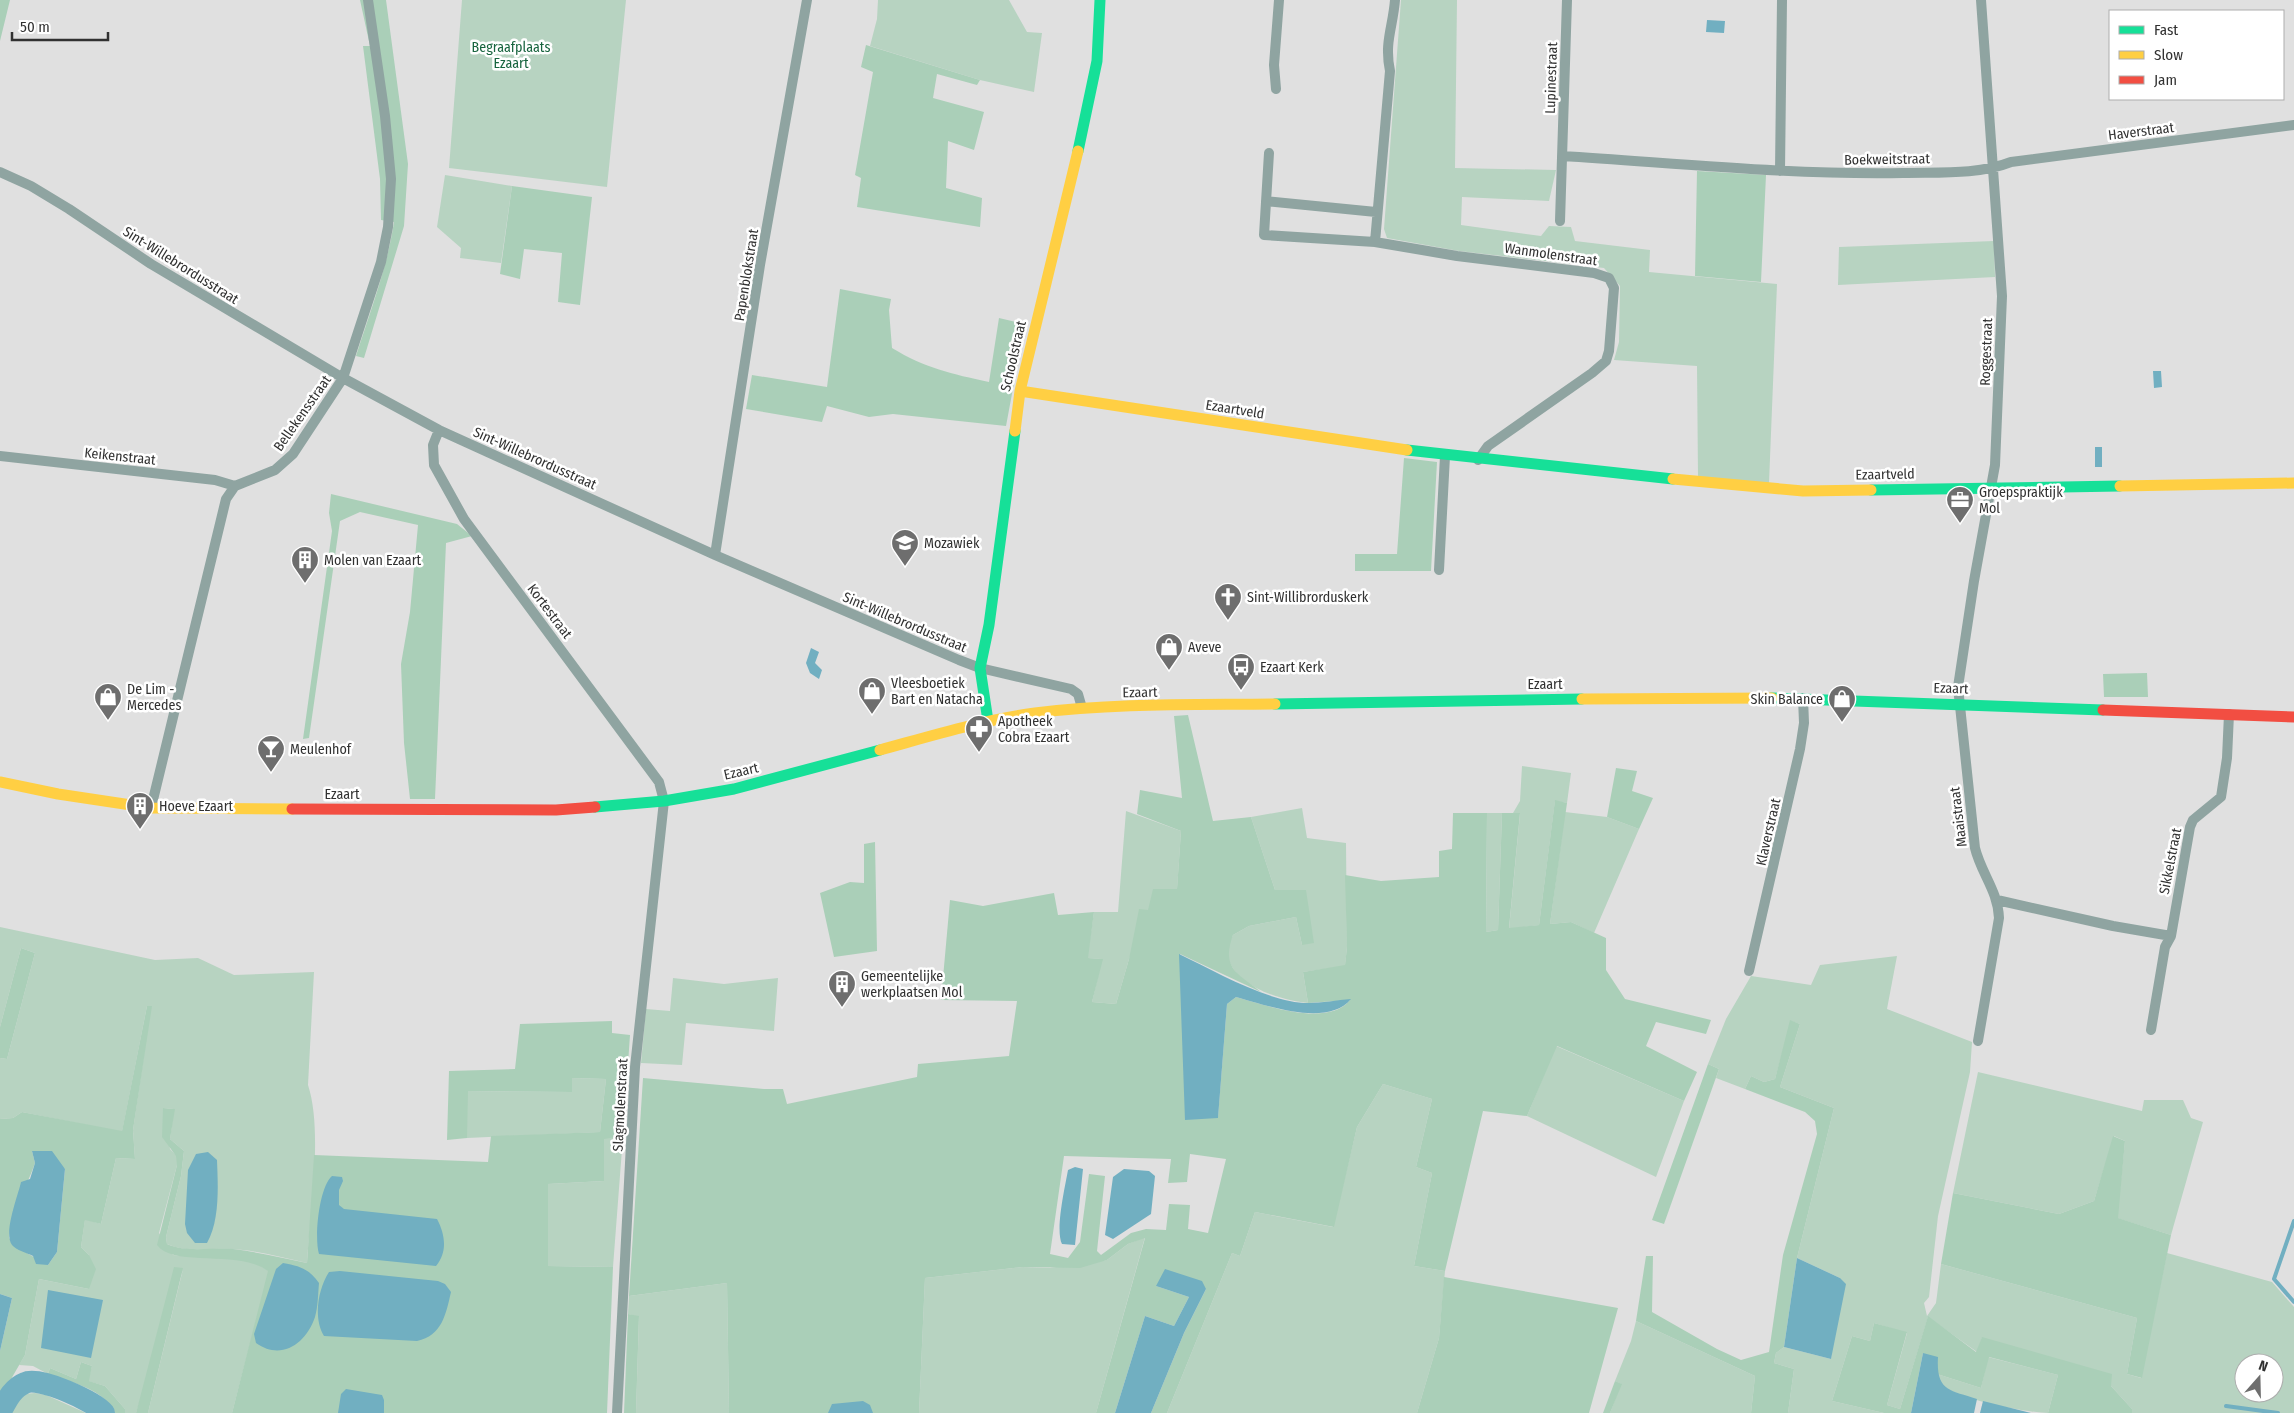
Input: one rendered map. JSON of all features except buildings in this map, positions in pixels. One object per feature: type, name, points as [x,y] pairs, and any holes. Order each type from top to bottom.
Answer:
[{"type":"main road","name":"Schoolstraat","points":[[988,721],[980,668],[989,626],[1020,391],[1087,115],[1097,61],[1100,0]]},
{"type":"main road","name":"Ezaartveld","points":[[1020,391],[1445,456],[1767,489],[1803,491],[2294,483]]},
{"type":"main road","name":"Ezaart","points":[[0,782],[86,799],[151,808],[556,810],[664,801],[734,789],[988,721],[1034,713],[1082,708],[1432,700],[1803,698],[2294,717]]},
{"type":"street","name":"Bellekensstraat","points":[[235,486],[275,470],[294,454],[343,378],[384,248],[390,204],[391,179],[385,116],[368,0]]},
{"type":"street","name":"Papenblokstraat","points":[[715,555],[760,265],[807,0]]},
{"type":"street","points":[[1276,89],[1274,65],[1280,0]]},
{"type":"street","points":[[1375,242],[1376,212],[1380,199],[1390,71],[1387,55],[1388,32],[1394,16],[1395,0]]},
{"type":"street","name":"Lupinestraat","points":[[1560,221],[1567,0]]},
{"type":"street","points":[[1780,172],[1782,0]]},
{"type":"street","name":"Roggestraat","points":[[1959,703],[1958,687],[1986,509],[1995,465],[2002,296],[1981,0]]},
{"type":"street","name":"Haverstraat","points":[[1994,169],[2011,162],[2294,125]]},
{"type":"street","name":"Wanmolenstraat","points":[[1268,154],[1264,235],[1375,242],[1457,256],[1594,273],[1609,278],[1614,288],[1609,351],[1600,367],[1493,442],[1478,460]]},
{"type":"street","name":"Boekweitstraat","points":[[1562,156],[1780,172],[1837,174],[1994,169]]},
{"type":"street","name":"Sint-Willebrordusstraat","points":[[0,172],[69,209],[151,264],[343,378],[439,430],[715,555],[980,668],[1071,690],[1078,694],[1082,708]]},
{"type":"street","points":[[1266,201],[1376,212]]},
{"type":"street","name":"Kortestraat","points":[[439,430],[433,445],[434,465],[464,519],[659,782],[664,801]]},
{"type":"street","name":"Keikenstraat","points":[[0,456],[214,480],[235,486]]},
{"type":"street","points":[[1439,570],[1445,456]]},
{"type":"street","points":[[151,808],[223,508],[235,486]]},
{"type":"street","name":"Klaverstraat","points":[[1749,971],[1800,749],[1804,723],[1803,698]]},
{"type":"street","name":"Maaistraat","points":[[1959,703],[1975,848],[1978,861],[1997,900],[1999,918],[1978,1041]]},
{"type":"street","name":"Sikkelstraat","points":[[2151,1030],[2165,947],[2171,936],[2190,827],[2193,820],[2221,798],[2228,758],[2229,714]]},
{"type":"street","name":"Slagmolenstraat","points":[[617,1413],[635,1067],[664,801]]},
{"type":"street","points":[[1997,900],[2114,926],[2171,936]]},
{"type":"green space","points":[[0,0],[10,0],[0,41]]},
{"type":"green space","points":[[360,0],[386,0],[408,164],[404,226],[364,358],[356,356],[383,273],[394,222],[381,220],[380,179],[363,46],[370,46]]},
{"type":"green space","name":"Begraafplaats Ezaart","points":[[462,0],[626,0],[607,187],[449,168]]},
{"type":"green space","points":[[878,0],[1009,0],[1027,32],[1042,33],[1034,92],[980,80],[870,46],[877,19]]},
{"type":"green space","points":[[1401,0],[1457,0],[1455,168],[1556,170],[1549,201],[1462,197],[1461,225],[1541,236],[1549,226],[1571,227],[1575,241],[1650,250],[1649,272],[1777,284],[1769,483],[1698,477],[1697,366],[1614,360],[1619,342],[1620,286],[1604,268],[1459,251],[1387,238],[1384,229]]},
{"type":"green space","points":[[866,45],[980,80],[977,85],[937,74],[933,98],[984,112],[974,150],[948,141],[946,188],[982,198],[980,227],[857,207],[861,178],[855,175],[873,72],[861,67]]},
{"type":"green space","points":[[1697,171],[1766,175],[1761,282],[1695,276]]},
{"type":"green space","points":[[445,175],[512,186],[501,263],[460,258],[461,248],[437,227]]},
{"type":"green space","points":[[512,186],[592,197],[580,305],[558,302],[562,253],[524,249],[520,279],[500,274]]},
{"type":"green space","points":[[1994,241],[1995,277],[1838,285],[1839,247]]},
{"type":"green space","points":[[840,289],[891,299],[889,310],[892,348],[916,361],[989,382],[999,318],[1025,324],[1006,426],[893,414],[869,417],[827,406],[822,422],[746,409],[752,375],[827,387]]},
{"type":"green space","points":[[1404,458],[1437,462],[1431,571],[1355,571],[1355,554],[1397,554]]},
{"type":"green space","points":[[331,494],[457,524],[472,536],[446,543],[435,799],[410,799],[404,743],[401,664],[410,612],[418,525],[360,512],[340,521],[309,738],[303,739],[332,531],[329,513]]},
{"type":"green space","points":[[2147,673],[2148,697],[2104,697],[2103,674]]},
{"type":"green space","points":[[1188,715],[1213,821],[1251,817],[1275,890],[1306,890],[1314,943],[1302,945],[1296,917],[1249,926],[1233,935],[1229,955],[1230,963],[1238,974],[1261,992],[1180,954],[1218,1117],[1227,1004],[1236,997],[1279,1009],[1312,1013],[1327,1012],[1340,1008],[1350,1000],[1308,1003],[1303,972],[1345,965],[1347,947],[1345,875],[1381,881],[1439,877],[1439,851],[1452,849],[1453,813],[1487,813],[1486,932],[1498,930],[1502,813],[1520,813],[1509,928],[1539,925],[1555,800],[1567,803],[1550,924],[1571,922],[1606,938],[1606,970],[1625,999],[1711,1020],[1706,1034],[1656,1022],[1646,1046],[1697,1072],[1684,1101],[1557,1046],[1527,1116],[1483,1111],[1445,1271],[1414,1266],[1432,1173],[1416,1167],[1432,1099],[1383,1084],[1357,1127],[1334,1227],[1255,1212],[1240,1256],[1232,1253],[1167,1413],[1151,1413],[1184,1333],[1206,1289],[1156,1286],[1189,1297],[1174,1326],[1145,1316],[1115,1413],[1096,1413],[1145,1238],[1128,1244],[1107,1260],[1080,1268],[1023,1267],[925,1278],[919,1413],[729,1413],[727,1283],[629,1296],[643,1078],[783,1089],[787,1104],[917,1077],[918,1064],[1009,1056],[1017,1001],[941,1000],[950,900],[983,906],[1054,893],[1058,915],[1094,912],[1088,958],[1103,959],[1092,1002],[1116,1004],[1129,959],[1139,909],[1148,910],[1153,889],[1177,889],[1181,831],[1137,814],[1140,790],[1182,798],[1174,716]],"holes":[[[1190,1154],[1226,1159],[1208,1233],[1188,1229],[1190,1205],[1169,1204],[1166,1230],[1146,1229],[1131,1233],[1101,1255],[1097,1251],[1105,1176],[1089,1174],[1080,1242],[1068,1258],[1050,1254],[1064,1156],[1171,1159],[1168,1183],[1187,1182]]]},
{"type":"green space","points":[[1522,766],[1571,773],[1567,803],[1555,801],[1539,925],[1509,929],[1520,814],[1513,813],[1520,801]]},
{"type":"green space","points":[[1616,768],[1637,771],[1632,791],[1653,798],[1639,829],[1607,817]]},
{"type":"green space","points":[[1302,808],[1307,838],[1346,843],[1347,947],[1345,966],[1303,972],[1308,1003],[1271,995],[1247,983],[1231,964],[1227,953],[1233,935],[1249,926],[1296,917],[1302,945],[1306,891],[1275,890],[1251,817]]},
{"type":"green space","points":[[1126,811],[1181,831],[1177,890],[1148,911],[1129,959],[1116,1004],[1092,1002],[1102,959],[1087,958],[1094,912],[1118,912]]},
{"type":"green space","points":[[1565,812],[1607,817],[1639,829],[1594,933],[1571,922],[1550,924]]},
{"type":"green space","points":[[1487,813],[1502,813],[1498,930],[1486,932]]},
{"type":"green space","points":[[875,842],[877,951],[834,957],[820,893],[850,882],[864,883],[864,844]]},
{"type":"green space","points":[[0,927],[155,960],[198,958],[234,975],[314,972],[308,1085],[315,1125],[315,1148],[307,1263],[250,1251],[191,1249],[167,1244],[166,1237],[181,1176],[184,1151],[170,1139],[174,1109],[163,1108],[170,1149],[177,1156],[177,1165],[159,1233],[173,1255],[223,1257],[248,1261],[269,1271],[232,1413],[148,1413],[183,1269],[136,1413],[125,1413],[125,1409],[105,1386],[88,1381],[92,1366],[81,1362],[76,1379],[50,1368],[48,1374],[33,1366],[19,1365],[25,1355],[39,1279],[89,1289],[89,1255],[81,1247],[85,1219],[101,1224],[116,1158],[135,1159],[133,1130],[151,1006],[147,1006],[122,1132],[22,1112],[13,1118],[0,1119],[0,1058],[7,1059],[35,953],[21,948],[0,1027]]},
{"type":"green space","points":[[21,948],[35,953],[7,1059],[0,1058],[0,1027]]},
{"type":"green space","points":[[1897,956],[1887,1009],[1972,1042],[1970,1072],[1938,1216],[1929,1297],[1924,1303],[1927,1316],[1936,1303],[1941,1264],[2137,1318],[2127,1374],[2141,1378],[2167,1253],[2272,1282],[2294,1307],[2294,1413],[2132,1413],[2132,1409],[2111,1386],[1982,1338],[1977,1352],[1928,1317],[1900,1409],[1887,1405],[1907,1333],[1874,1323],[1870,1341],[1852,1336],[1832,1401],[1884,1413],[1788,1413],[1794,1369],[1774,1363],[1776,1353],[1784,1347],[1831,1359],[1840,1278],[1797,1258],[1834,1108],[1780,1087],[1800,1024],[1791,1021],[1775,1079],[1764,1082],[1751,1076],[1745,1089],[1716,1078],[1719,1069],[1708,1064],[1726,1019],[1751,976],[1811,985],[1820,965]]},
{"type":"green space","points":[[673,978],[724,984],[778,978],[774,1031],[686,1023],[682,1065],[641,1063],[646,1009],[670,1011]]},
{"type":"green space","points":[[147,1006],[152,1006],[133,1130],[135,1159],[116,1158],[101,1224],[85,1220],[81,1247],[89,1255],[96,1269],[89,1289],[39,1279],[25,1355],[0,1398],[0,1351],[12,1298],[0,1294],[0,1119],[13,1118],[22,1112],[122,1131]],"holes":[[[32,1151],[65,1169],[57,1252],[48,1265],[25,1252],[9,1238],[11,1226],[16,1207],[35,1163]]]},
{"type":"green space","points":[[1790,1020],[1800,1024],[1780,1087],[1834,1108],[1797,1258],[1784,1347],[1776,1353],[1774,1363],[1794,1369],[1788,1413],[1751,1413],[1755,1376],[1636,1321],[1646,1256],[1653,1256],[1652,1312],[1717,1349],[1741,1360],[1769,1352],[1783,1255],[1817,1134],[1815,1121],[1805,1112],[1745,1089],[1751,1076],[1764,1082],[1775,1079]]},
{"type":"green space","points":[[612,1021],[612,1033],[630,1035],[623,1136],[604,1139],[604,1181],[548,1184],[548,1266],[613,1267],[607,1413],[232,1413],[268,1271],[241,1261],[177,1256],[165,1252],[157,1245],[177,1165],[176,1156],[162,1137],[163,1108],[175,1109],[170,1139],[184,1151],[181,1176],[166,1237],[167,1244],[191,1249],[242,1250],[307,1263],[314,1155],[488,1162],[491,1136],[600,1132],[606,1079],[572,1078],[572,1092],[468,1091],[467,1138],[447,1140],[449,1071],[515,1069],[520,1024]]},
{"type":"green space","points":[[1556,1046],[1684,1101],[1656,1177],[1527,1116]]},
{"type":"green space","points":[[1708,1064],[1719,1069],[1664,1224],[1652,1220]]},
{"type":"green space","points":[[1978,1072],[2142,1111],[2144,1100],[2183,1100],[2191,1118],[2203,1122],[2171,1235],[2117,1218],[2125,1141],[2114,1136],[2094,1201],[2059,1214],[1953,1193]]},
{"type":"green space","points":[[572,1078],[606,1079],[600,1132],[467,1138],[467,1091],[572,1092]]},
{"type":"green space","points":[[1383,1084],[1432,1099],[1416,1167],[1432,1173],[1414,1266],[1445,1271],[1439,1338],[1417,1413],[1167,1413],[1232,1253],[1240,1256],[1255,1212],[1333,1227],[1357,1127]]},
{"type":"green space","points":[[623,1136],[613,1267],[548,1266],[548,1184],[604,1181],[604,1138]]},
{"type":"green space","points":[[2113,1136],[2125,1141],[2118,1218],[2171,1235],[2142,1378],[2127,1374],[2137,1318],[1941,1264],[1953,1193],[2059,1214],[2094,1201]]},
{"type":"green space","points":[[1145,1237],[1096,1413],[919,1413],[925,1278],[1023,1267],[1050,1268],[1107,1260],[1128,1244]]},
{"type":"green space","points":[[174,1267],[183,1268],[148,1413],[136,1413]]},
{"type":"green space","points":[[1444,1277],[1618,1308],[1589,1413],[1417,1413],[1439,1338]]},
{"type":"green space","points":[[727,1283],[729,1413],[636,1413],[639,1317],[628,1314],[629,1296]]},
{"type":"green space","points":[[628,1314],[639,1316],[636,1413],[624,1413]]},
{"type":"green space","points":[[1928,1316],[1976,1352],[1982,1337],[2112,1374],[2111,1386],[2132,1409],[2132,1413],[2048,1413],[2058,1375],[1989,1357],[1981,1388],[1937,1374],[1923,1353],[1911,1413],[1884,1413],[1832,1401],[1852,1336],[1870,1341],[1874,1323],[1907,1332],[1887,1405],[1900,1409]]},
{"type":"green space","points":[[1636,1321],[1755,1376],[1751,1413],[1610,1413],[1621,1384],[1615,1381],[1631,1341]]},
{"type":"green space","points":[[1988,1357],[2058,1375],[2048,1413],[2025,1411],[1976,1400],[1942,1385],[1937,1374],[1981,1388]]},
{"type":"green space","points":[[81,1362],[92,1366],[89,1381],[105,1386],[125,1409],[125,1413],[114,1413],[110,1405],[95,1392],[48,1374],[50,1368],[76,1379]]},
{"type":"green space","points":[[1615,1381],[1622,1384],[1610,1413],[1603,1413]]},
{"type":"green space","points":[[24,1394],[46,1395],[86,1413],[9,1413]]},
{"type":"water","points":[[1707,20],[1725,21],[1724,33],[1706,32]]},
{"type":"water","points":[[2153,371],[2161,371],[2162,387],[2154,388]]},
{"type":"water","points":[[2095,447],[2102,447],[2102,467],[2095,467]]},
{"type":"water","points":[[811,648],[819,652],[815,663],[822,670],[819,679],[810,673],[806,663]]},
{"type":"water","points":[[1179,954],[1242,985],[1276,998],[1308,1003],[1351,999],[1340,1008],[1327,1012],[1312,1013],[1279,1009],[1236,997],[1227,1004],[1218,1118],[1185,1120]]},
{"type":"water","points":[[32,1151],[52,1151],[65,1169],[57,1252],[48,1265],[36,1264],[33,1256],[14,1247],[9,1232],[21,1182],[30,1179],[35,1163]]},
{"type":"water","points":[[208,1152],[217,1160],[218,1191],[216,1214],[207,1243],[195,1243],[187,1233],[185,1224],[188,1170],[196,1154]]},
{"type":"water","points":[[1075,1167],[1083,1169],[1075,1245],[1062,1244],[1060,1219],[1063,1197],[1068,1170]]},
{"type":"water","points":[[1124,1169],[1149,1171],[1155,1176],[1151,1214],[1113,1239],[1105,1235],[1113,1177]]},
{"type":"water","points":[[332,1176],[342,1177],[343,1181],[339,1190],[339,1205],[344,1209],[437,1219],[442,1231],[444,1249],[436,1266],[319,1254],[317,1225],[321,1201]]},
{"type":"water","points":[[1797,1258],[1840,1278],[1846,1284],[1831,1359],[1784,1347]]},
{"type":"water","points":[[283,1263],[294,1265],[312,1274],[319,1283],[318,1300],[315,1317],[306,1335],[292,1347],[274,1350],[256,1343],[254,1334],[276,1269]]},
{"type":"water","points":[[1165,1269],[1202,1281],[1206,1289],[1184,1333],[1151,1413],[1115,1413],[1145,1316],[1174,1326],[1189,1297],[1156,1286]]},
{"type":"water","points":[[340,1271],[438,1281],[445,1284],[451,1292],[442,1323],[432,1334],[417,1341],[324,1336],[318,1312],[320,1295],[329,1272]]},
{"type":"water","points":[[48,1290],[103,1300],[91,1358],[41,1348]]},
{"type":"water","points":[[0,1294],[12,1298],[0,1351]]},
{"type":"water","points":[[1923,1353],[1938,1357],[1939,1377],[1946,1387],[1952,1391],[1977,1399],[1974,1413],[1911,1413]]},
{"type":"water","points":[[346,1389],[382,1395],[384,1413],[338,1413],[341,1394]]},
{"type":"water","points":[[863,1401],[870,1405],[873,1413],[828,1413],[832,1404]]},
{"type":"water","points":[[1983,1401],[2031,1413],[1980,1413]]},
{"type":"waterway","points":[[2294,1221],[2274,1279],[2294,1302]]},
{"type":"waterway","points":[[0,1413],[16,1388],[25,1383],[32,1382],[54,1386],[78,1396],[104,1413]]},
{"type":"waterway","points":[[2226,1406],[2278,1413]]},
{"type":"traffic: fast","points":[[1078,151],[1097,61],[1100,0]]},
{"type":"traffic: fast","points":[[988,721],[980,668],[989,625],[1015,431]]},
{"type":"traffic: fast","points":[[1407,450],[1673,479]]},
{"type":"traffic: fast","points":[[1871,490],[2120,486]]},
{"type":"traffic: fast","points":[[1772,698],[2103,710]]},
{"type":"traffic: fast","points":[[1275,704],[1582,699]]},
{"type":"traffic: fast","points":[[595,807],[664,801],[734,789],[880,750]]},
{"type":"traffic: slow","points":[[1015,431],[1020,391],[1078,151]]},
{"type":"traffic: slow","points":[[1020,391],[1407,450]]},
{"type":"traffic: slow","points":[[1673,479],[1803,491],[1871,490]]},
{"type":"traffic: slow","points":[[2120,486],[2294,483]]},
{"type":"traffic: slow","points":[[1582,699],[1772,698]]},
{"type":"traffic: slow","points":[[880,750],[977,724],[1035,713],[1125,706],[1275,704]]},
{"type":"traffic: slow","points":[[0,782],[58,794],[151,808],[292,809]]},
{"type":"traffic: jam","points":[[2103,710],[2294,717]]},
{"type":"traffic: jam","points":[[292,809],[556,810],[595,807]]},
{"type":"place","name":"Groepspraktijk Mol","points":[[1960,524]]},
{"type":"place","name":"Mozawiek","points":[[905,567]]},
{"type":"place","name":"Molen van Ezaart","points":[[305,584]]},
{"type":"place","name":"Sint-Willibrorduskerk","points":[[1228,621]]},
{"type":"place","name":"Aveve","points":[[1169,671]]},
{"type":"place","name":"Ezaart Kerk","points":[[1241,691]]},
{"type":"place","name":"Vleesboetiek Bart en Natacha","points":[[872,715]]},
{"type":"place","name":"De Lim - Mercedes","points":[[108,721]]},
{"type":"place","name":"Skin Balance","points":[[1842,723]]},
{"type":"place","name":"Apotheek Cobra Ezaart","points":[[979,753]]},
{"type":"place","name":"Meulenhof","points":[[271,773]]},
{"type":"place","name":"Hoeve Ezaart","points":[[140,830]]},
{"type":"place","name":"Gemeentelijke werkplaatsen Mol","points":[[842,1008]]}]
